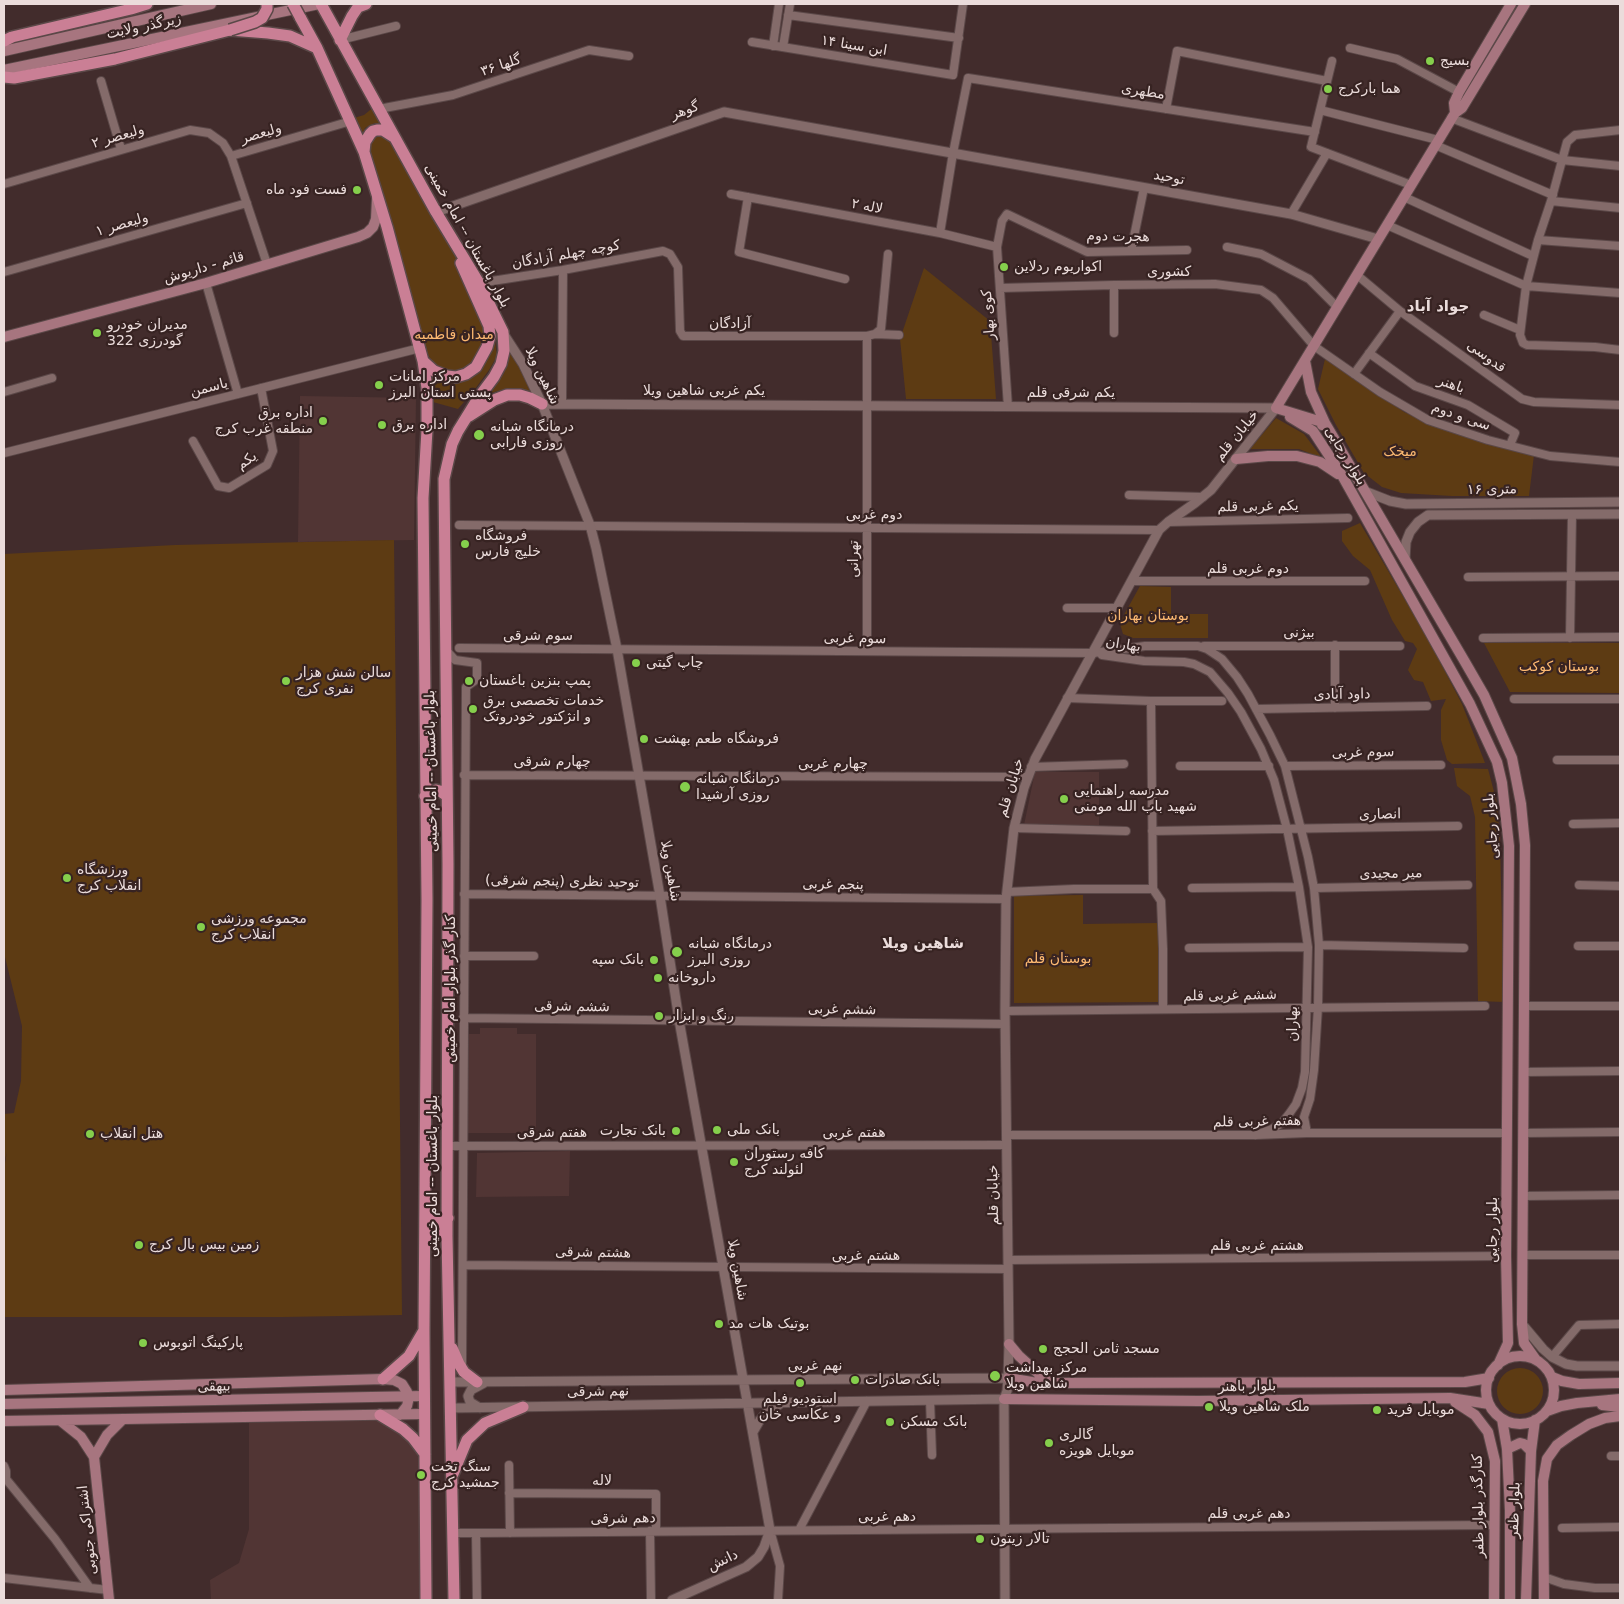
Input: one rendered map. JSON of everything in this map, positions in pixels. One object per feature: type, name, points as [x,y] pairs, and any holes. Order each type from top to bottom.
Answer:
[{"type":"main road","points":[[4,41],[12,37],[146,4]]},
{"type":"main road","name":"زیرگذر ولایت","points":[[4,51],[211,4]]},
{"type":"main road","points":[[4,77],[14,78],[115,59],[230,30],[262,18],[267,10],[267,4]]},
{"type":"main road","name":"بلوار باغستان -- امام خمینی","points":[[293,4],[317,48],[364,152],[377,192],[423,361],[427,410],[423,498],[426,900],[424,1330],[426,1600]]},
{"type":"main road","points":[[340,40],[358,7],[366,4]]},
{"type":"main road","points":[[1453,116],[1454,103],[1459,92],[1510,4]]},
{"type":"main road","points":[[1453,116],[1462,108],[1525,4]]},
{"type":"main road","name":"زیرگذر ولایت","points":[[4,70],[321,5]]},
{"type":"main road","name":"بلوار باغستان -- امام خمینی","points":[[321,5],[436,212],[479,283],[503,332],[504,351],[501,364],[494,378],[466,418],[452,444],[444,479],[448,864],[447,1236],[454,1600]]},
{"type":"main road","points":[[230,30],[290,36],[317,48]]},
{"type":"main road","name":"خیابان قلم","points":[[1276,408],[1453,116]]},
{"type":"main road","points":[[364,152],[365,142],[373,131],[383,130],[394,137]]},
{"type":"main road","name":"قائم - داریوش","points":[[4,336],[206,282],[358,237],[368,233],[373,227],[376,219],[377,192]]},
{"type":"main road","points":[[423,361],[434,371],[447,376],[456,377],[466,374],[476,367],[487,347],[490,336],[489,326],[464,273],[454,241]]},
{"type":"main road","points":[[1305,361],[1311,392],[1325,423],[1313,431]]},
{"type":"main road","points":[[466,418],[494,400],[508,395],[520,395],[542,404]]},
{"type":"main road","name":"بلوار رجایی","points":[[1276,408],[1325,423],[1484,695],[1512,758],[1521,804],[1525,845],[1522,1324],[1524,1343],[1536,1360]]},
{"type":"main road","name":"بلوار رجایی","points":[[1276,408],[1313,431],[1343,477],[1452,670],[1497,762],[1505,798],[1509,846],[1506,1256],[1508,1343],[1498,1365]]},
{"type":"main road","points":[[1236,459],[1297,456],[1320,462],[1343,477]]},
{"type":"main road","points":[[1497,762],[1512,758]]},
{"type":"main road","points":[[425,764],[429,770],[435,771],[440,770],[447,764]]},
{"type":"main road","points":[[425,796],[436,790],[447,796]]},
{"type":"main road","points":[[425,1216],[434,1222],[448,1218]]},
{"type":"main road","points":[[425,1238],[434,1230],[441,1231],[447,1236]]},
{"type":"main road","points":[[383,1378],[409,1356],[424,1330]]},
{"type":"main road","points":[[449,1340],[454,1356],[462,1369],[470,1378],[482,1382]]},
{"type":"main road","points":[[1009,1344],[1019,1356],[1049,1383]]},
{"type":"main road","points":[[1547,1411],[1551,1405],[1554,1391],[1552,1377],[1545,1367],[1536,1360],[1526,1357],[1516,1357],[1498,1365],[1489,1378],[1487,1396],[1495,1412],[1502,1419],[1510,1422],[1518,1424],[1535,1420],[1547,1411],[1561,1406],[1620,1399]]},
{"type":"main road","points":[[1552,1377],[1579,1384],[1620,1383]]},
{"type":"main road","points":[[383,1378],[394,1380],[405,1387],[408,1397],[407,1406],[400,1415]]},
{"type":"main road","name":"بیهقی","points":[[4,1390],[383,1378]]},
{"type":"main road","name":"بلوار باهنر","points":[[1008,1378],[1049,1383],[1465,1382],[1489,1378]]},
{"type":"main road","name":"بیهقی","points":[[4,1404],[424,1396]]},
{"type":"main road","name":"بلوار باهنر","points":[[1004,1399],[1208,1401],[1450,1398],[1490,1404]]},
{"type":"main road","name":"کنارگذر بلوار ظفر","points":[[1450,1398],[1475,1415],[1488,1432],[1495,1461],[1494,1600]]},
{"type":"main road","points":[[1586,1402],[1620,1407]]},
{"type":"main road","points":[[451,1478],[467,1440],[486,1423],[523,1407]]},
{"type":"main road","points":[[4,1421],[424,1414]]},
{"type":"main road","points":[[380,1415],[403,1429],[413,1438],[425,1454]]},
{"type":"main road","points":[[1544,1600],[1543,1481],[1547,1459],[1557,1444],[1589,1424],[1605,1418],[1620,1416]]},
{"type":"main road","points":[[94,1457],[106,1434],[123,1419]]},
{"type":"main road","name":"بلوار ظفر","points":[[1502,1419],[1507,1449],[1510,1511],[1510,1600]]},
{"type":"main road","name":"بلوار ظفر","points":[[1526,1600],[1531,1451],[1535,1420]]},
{"type":"main road","name":"اشتراکی جنوبی","points":[[61,1421],[81,1437],[94,1457],[108,1595]]},
{"type":"main road","points":[[1507,1449],[1520,1443],[1524,1444],[1531,1451]]},
{"type":"main road","points":[[1530,1480],[1543,1520]]},
{"type":"main road","points":[[1494,1538],[1510,1511]]},
{"type":"street","points":[[773,46],[779,4]]},
{"type":"street","points":[[783,47],[790,4]]},
{"type":"street","points":[[788,15],[958,38],[963,4]]},
{"type":"street","points":[[340,40],[396,26]]},
{"type":"street","name":"ابن سینا ۱۴","points":[[752,42],[953,75],[958,38]]},
{"type":"street","points":[[1350,48],[1397,59],[1459,92]]},
{"type":"street","name":"۳۶ گلها","points":[[379,109],[453,95],[589,50],[629,56]]},
{"type":"street","points":[[1166,109],[1177,51],[1327,81]]},
{"type":"street","points":[[1332,62],[1311,147],[1411,185]]},
{"type":"street","name":"مطهری","points":[[953,154],[968,78],[1315,132]]},
{"type":"street","points":[[101,80],[121,149]]},
{"type":"street","points":[[1320,110],[1437,143],[1552,198],[1620,208]]},
{"type":"street","name":"گوهر","points":[[436,212],[724,112],[953,154]]},
{"type":"street","points":[[1453,116],[1562,160],[1620,166]]},
{"type":"street","name":"ولیعصر","points":[[267,264],[231,156],[351,121]]},
{"type":"street","name":"ولیعصر ۲","points":[[4,184],[190,130],[209,133],[223,143],[231,156]]},
{"type":"street","points":[[1620,130],[1575,135],[1567,142],[1552,198],[1533,256],[1526,286],[1520,334],[1522,343],[1527,345],[1595,347],[1620,350]]},
{"type":"street","points":[[1291,214],[1327,153]]},
{"type":"street","points":[[940,233],[953,154]]},
{"type":"street","name":"توحید","points":[[953,154],[1291,214],[1378,239]]},
{"type":"street","points":[[1131,251],[1144,188]]},
{"type":"street","name":"لاله ۲","points":[[731,194],[940,233],[997,247]]},
{"type":"street","points":[[1404,197],[1533,256]]},
{"type":"street","points":[[748,198],[740,252],[845,279]]},
{"type":"street","name":"ولیعصر ۱","points":[[4,272],[247,203]]},
{"type":"street","name":"هجرت دوم","points":[[1002,221],[1009,214],[1087,252],[1187,250]]},
{"type":"street","name":"کوی بهار","points":[[1002,221],[997,247],[1008,407]]},
{"type":"street","points":[[1387,225],[1526,286],[1620,293]]},
{"type":"street","points":[[1538,240],[1620,246]]},
{"type":"street","points":[[1227,247],[1261,254],[1309,279],[1337,308]]},
{"type":"street","name":"کوچه چهلم آزادگان","points":[[479,283],[562,270],[657,251]]},
{"type":"street","name":"آزادگان","points":[[657,251],[670,254],[678,267],[680,331],[683,336],[866,336],[878,332],[899,335]]},
{"type":"street","points":[[878,332],[888,254]]},
{"type":"street","points":[[562,270],[562,404]]},
{"type":"street","name":"قدوسی","points":[[1357,275],[1400,311],[1522,399],[1534,402],[1620,405]]},
{"type":"street","points":[[206,282],[238,394]]},
{"type":"street","name":"کشوری","points":[[1000,288],[1216,284],[1261,290],[1273,298],[1314,346]]},
{"type":"street","points":[[1114,285],[1114,333]]},
{"type":"street","points":[[1354,374],[1400,311]]},
{"type":"street","points":[[1484,315],[1520,334]]},
{"type":"street","name":"شاهین ویلا","points":[[503,332],[523,364],[542,404],[590,525],[596,548],[617,649],[660,896],[679,1020],[747,1403],[770,1530],[780,1566],[778,1600]]},
{"type":"street","name":"تهرانی","points":[[866,336],[867,651]]},
{"type":"street","name":"سی و دوم","points":[[1314,346],[1380,392],[1428,420],[1488,440],[1550,456],[1620,462]]},
{"type":"street","name":"یاسمن","points":[[4,453],[420,348]]},
{"type":"street","name":"باهنر","points":[[1369,353],[1415,386],[1468,405],[1515,433],[1510,445]]},
{"type":"street","points":[[4,392],[52,378]]},
{"type":"street","name":"یکم","points":[[194,441],[218,486],[229,488],[267,464],[273,451],[260,388]]},
{"type":"street","name":"یکم غربی شاهین ویلا","points":[[542,404],[866,406]]},
{"type":"street","name":"یکم شرقی قلم","points":[[866,406],[1276,408]]},
{"type":"street","name":"خیابان قلم","points":[[1005,1600],[1004,1399],[1008,1378],[1009,1344],[1005,1024],[1006,895],[1014,828],[1031,767],[1159,530],[1203,497],[1276,408]]},
{"type":"street","name":"۱۶ متری","points":[[1367,492],[1390,501],[1406,504],[1620,502]]},
{"type":"street","points":[[1129,495],[1203,497]]},
{"type":"street","points":[[1570,638],[1572,514]]},
{"type":"street","name":"۱۶ متری","points":[[1405,560],[1406,542],[1410,532],[1418,522],[1428,516],[1620,514]]},
{"type":"street","name":"یکم غربی قلم","points":[[1168,522],[1348,518]]},
{"type":"street","name":"دوم غربی","points":[[458,525],[1159,530]]},
{"type":"street","points":[[1468,576],[1620,576]]},
{"type":"street","name":"دوم غربی قلم","points":[[1132,581],[1365,581]]},
{"type":"street","points":[[1067,608],[1118,608]]},
{"type":"street","points":[[1483,638],[1620,637]]},
{"type":"street","points":[[1335,645],[1336,708]]},
{"type":"street","points":[[1144,661],[1138,654],[1140,649],[1145,646]]},
{"type":"street","name":"بهاران","points":[[1093,653],[1145,646],[1198,646],[1214,652],[1229,666],[1256,709],[1285,766],[1314,888],[1319,945],[1318,1007],[1312,1090],[1304,1117],[1306,1134]]},
{"type":"street","name":"بیژنی","points":[[1198,646],[1400,646]]},
{"type":"street","name":"سوم شرقی","points":[[459,648],[617,649]]},
{"type":"street","name":"کنار گذر بلوار امام خمینی","points":[[445,649],[455,660],[477,662],[477,679],[466,687],[465,714],[462,1369]]},
{"type":"street","name":"سوم غربی","points":[[617,649],[1093,653]]},
{"type":"street","name":"بهاران","points":[[1093,653],[1144,661],[1184,662],[1194,664],[1210,672],[1241,712],[1269,766],[1274,780],[1299,887],[1308,947],[1305,1072],[1296,1104],[1282,1123],[1256,1135]]},
{"type":"street","points":[[1067,698],[1222,701]]},
{"type":"street","points":[[1514,699],[1620,699]]},
{"type":"street","points":[[1151,701],[1153,889],[1161,901],[1163,1009]]},
{"type":"street","name":"داود آبادی","points":[[1256,709],[1428,706]]},
{"type":"street","points":[[1557,760],[1620,760]]},
{"type":"street","points":[[1031,767],[1124,764]]},
{"type":"street","name":"سوم غربی","points":[[1285,766],[1442,765]]},
{"type":"street","points":[[1180,766],[1269,766]]},
{"type":"street","name":"چهارم شرقی","points":[[464,775],[639,775]]},
{"type":"street","name":"چهارم غربی","points":[[639,775],[1027,777]]},
{"type":"street","points":[[1573,824],[1620,823]]},
{"type":"street","name":"انصاری","points":[[1286,829],[1458,826]]},
{"type":"street","points":[[1014,828],[1126,830]]},
{"type":"street","points":[[1152,831],[1286,829]]},
{"type":"street","points":[[448,864],[464,864]]},
{"type":"street","name":"میر مجیدی","points":[[1314,888],[1468,885]]},
{"type":"street","points":[[1579,886],[1620,886]]},
{"type":"street","points":[[1192,888],[1299,887]]},
{"type":"street","name":"پنجم غربی","points":[[660,896],[1006,895],[1074,889],[1153,889]]},
{"type":"street","name":"توحید نظری (پنجم شرقی)","points":[[464,894],[660,896]]},
{"type":"street","points":[[1319,945],[1464,948]]},
{"type":"street","points":[[1578,946],[1620,946]]},
{"type":"street","points":[[1189,948],[1308,947]]},
{"type":"street","points":[[464,956],[534,956]]},
{"type":"street","name":"ششم غربی قلم","points":[[1005,1011],[1485,1006]]},
{"type":"street","points":[[1524,1006],[1620,1006]]},
{"type":"street","name":"ششم شرقی","points":[[464,1018],[679,1020]]},
{"type":"street","name":"ششم غربی","points":[[679,1020],[1005,1024]]},
{"type":"street","points":[[1523,1072],[1620,1071]]},
{"type":"street","points":[[1524,1133],[1620,1132]]},
{"type":"street","name":"هفتم غربی قلم","points":[[1006,1135],[1507,1133]]},
{"type":"street","name":"هفتم غربی","points":[[701,1146],[1007,1145]]},
{"type":"street","name":"هفتم شرقی","points":[[447,1146],[701,1146]]},
{"type":"street","points":[[1522,1196],[1620,1195]]},
{"type":"street","points":[[1522,1255],[1620,1255]]},
{"type":"street","name":"هشتم غربی قلم","points":[[1008,1265],[1506,1256]]},
{"type":"street","name":"هشتم شرقی","points":[[463,1265],[723,1267]]},
{"type":"street","name":"هشتم غربی","points":[[723,1267],[1008,1265]]},
{"type":"street","points":[[1522,1324],[1543,1349],[1552,1357],[1566,1364],[1578,1366],[1620,1366]]},
{"type":"street","points":[[1552,1357],[1579,1325],[1620,1324]]},
{"type":"street","name":"نهم غربی","points":[[743,1380],[1008,1378]]},
{"type":"street","name":"نهم شرقی","points":[[450,1382],[743,1380]]},
{"type":"street","points":[[480,1408],[470,1402],[468,1396],[471,1390],[482,1382]]},
{"type":"street","points":[[747,1403],[1004,1399]]},
{"type":"street","points":[[930,1400],[932,1455]]},
{"type":"street","points":[[799,1530],[867,1401]]},
{"type":"street","name":"نهم شرقی","points":[[451,1408],[747,1403]]},
{"type":"street","points":[[753,1432],[768,1411],[782,1403]]},
{"type":"street","points":[[1611,1456],[1620,1456]]},
{"type":"street","points":[[509,1465],[510,1533]]},
{"type":"street","points":[[4,1466],[6,1479],[55,1539],[90,1588]]},
{"type":"street","name":"لاله","points":[[510,1493],[656,1494],[653,1531]]},
{"type":"street","name":"دهم غربی قلم","points":[[1005,1528],[1494,1525]]},
{"type":"street","points":[[1562,1528],[1620,1527]]},
{"type":"street","name":"دهم غربی","points":[[770,1530],[1005,1528]]},
{"type":"street","name":"دهم شرقی","points":[[453,1533],[770,1530]]},
{"type":"street","name":"دانش","points":[[672,1600],[746,1567],[758,1557],[770,1530]]},
{"type":"street","points":[[651,1600],[653,1531]]},
{"type":"street","points":[[476,1533],[477,1600]]},
{"type":"street","points":[[4,1578],[90,1588],[108,1595]]},
{"type":"street","points":[[1544,1578],[1564,1584],[1595,1588],[1619,1588]]},
{"type":"shaded area","points":[[300,396],[416,398],[414,540],[298,542]]},
{"type":"shaded area","name":"مدرسه راهنمایی شهید باب الله مومنی","points":[[1035,772],[1099,772],[1099,825],[1024,825]]},
{"type":"shaded area","points":[[480,1028],[517,1028],[517,1034],[536,1034],[536,1133],[468,1133],[467,1034],[480,1034]]},
{"type":"shaded area","points":[[570,1151],[569,1196],[476,1197],[477,1153]]},
{"type":"shaded area","points":[[378,1420],[401,1431],[420,1453],[423,1600],[211,1600],[210,1580],[239,1563],[249,1529],[249,1423]]},
{"type":"green space","points":[[375,106],[384,125],[375,123],[370,125],[365,128],[362,135],[354,118],[364,115]]},
{"type":"green space","name":"میدان فاطمیه","points":[[378,133],[391,139],[450,243],[485,331],[485,341],[472,364],[463,370],[450,372],[441,368],[432,361],[427,353],[369,150],[369,144]]},
{"type":"green space","points":[[924,268],[990,321],[996,399],[906,399],[900,339]]},
{"type":"green space","points":[[494,332],[497,356],[489,370],[458,409],[433,402],[430,374],[447,381],[477,372],[486,361],[492,347]]},
{"type":"green space","points":[[510,351],[532,393],[520,388],[508,388],[491,393],[504,373]]},
{"type":"green space","name":"میخک","points":[[1325,359],[1404,412],[1445,430],[1534,455],[1529,496],[1452,496],[1401,493],[1382,487],[1364,473],[1336,425],[1318,389]]},
{"type":"green space","points":[[1276,418],[1304,434],[1322,458],[1299,449],[1250,449]]},
{"type":"green space","points":[[1360,523],[1428,639],[1462,704],[1485,763],[1452,764],[1447,760],[1441,740],[1441,710],[1446,699],[1431,701],[1423,682],[1414,680],[1408,670],[1417,649],[1413,643],[1405,641],[1392,620],[1370,570],[1353,556],[1342,541],[1342,531]]},
{"type":"green space","name":"مجموعه ورزشی انقلاب کرج","points":[[394,540],[402,1315],[4,1317],[4,1168],[7,1152],[4,1163],[4,1114],[14,1113],[21,1081],[22,1026],[4,953],[4,554],[175,545]]},
{"type":"green space","name":"بوستان بهاران","points":[[1140,586],[1171,587],[1171,614],[1208,614],[1208,638],[1133,638],[1123,634],[1120,624]]},
{"type":"green space","name":"بوستان کوکب","points":[[1484,643],[1620,643],[1620,693],[1510,692]]},
{"type":"green space","points":[[1454,768],[1488,769],[1497,803],[1500,844],[1504,1002],[1478,1001],[1475,817],[1470,796],[1457,786]]},
{"type":"green space","name":"بوستان قلم","points":[[1083,895],[1083,924],[1158,923],[1159,1002],[1014,1003],[1014,896]]},
{"type":"green space","points":[[1520,1368],[1533,1372],[1539,1378],[1543,1391],[1539,1404],[1533,1410],[1520,1414],[1507,1410],[1501,1404],[1497,1391],[1501,1378],[1507,1372]]},
{"type":"place","name":"بسیج","points":[[1430,61]]},
{"type":"place","name":"هما بارکرج","points":[[1328,89]]},
{"type":"place","name":"فست فود ماه","points":[[357,190]]},
{"type":"place","name":"اکواریوم ردلاین","points":[[1004,267]]},
{"type":"place","name":"مدیران خودرو گودرزی 322","points":[[97,333]]},
{"type":"place","name":"مرکز امانات پستی استان البرز","points":[[379,385]]},
{"type":"place","name":"اداره برق منطقه غرب کرج","points":[[323,421]]},
{"type":"place","name":"اداره برق","points":[[382,425]]},
{"type":"place","name":"درمانگاه شبانه روزی فارابی","points":[[479,435]]},
{"type":"place","name":"فروشگاه خلیج فارس","points":[[465,544]]},
{"type":"place","name":"چاپ گیتی","points":[[636,663]]},
{"type":"place","name":"سالن شش هزار نفری کرج","points":[[286,681]]},
{"type":"place","name":"پمپ بنزین باغستان","points":[[469,681]]},
{"type":"place","name":"خدمات تخصصی برق و انژکتور خودروتک","points":[[473,709]]},
{"type":"place","name":"فروشگاه طعم بهشت","points":[[644,739]]},
{"type":"place","name":"درمانگاه شبانه روزی آرشیدا","points":[[685,787]]},
{"type":"place","name":"مدرسه راهنمایی شهید باب الله مومنی","points":[[1064,799]]},
{"type":"place","name":"ورزشگاه انقلاب کرج","points":[[67,878]]},
{"type":"place","name":"مجموعه ورزشی انقلاب کرج","points":[[201,927]]},
{"type":"place","name":"درمانگاه شبانه روزی البرز","points":[[677,952]]},
{"type":"place","name":"بانک سپه","points":[[654,960]]},
{"type":"place","name":"داروخانه","points":[[658,978]]},
{"type":"place","name":"رنگ و ابزار","points":[[659,1016]]},
{"type":"place","name":"بانک ملی","points":[[717,1130]]},
{"type":"place","name":"بانک تجارت","points":[[676,1131]]},
{"type":"place","name":"هتل انقلاب","points":[[90,1134]]},
{"type":"place","name":"کافه رستوران لئولند کرج","points":[[734,1162]]},
{"type":"place","name":"زمین بیس بال کرج","points":[[139,1245]]},
{"type":"place","name":"بوتیک هات مد","points":[[719,1324]]},
{"type":"place","name":"پارکینگ اتوبوس","points":[[143,1343]]},
{"type":"place","name":"مسجد ثامن الحجج","points":[[1043,1349]]},
{"type":"place","name":"مرکز بهداشت شاهین ویلا","points":[[995,1376]]},
{"type":"place","name":"بانک صادرات","points":[[855,1380]]},
{"type":"place","name":"استودیو فیلم و عکاسی خان","points":[[800,1383]]},
{"type":"place","name":"ملک شاهین ویلا","points":[[1209,1407]]},
{"type":"place","name":"موبایل فرید","points":[[1377,1410]]},
{"type":"place","name":"بانک مسکن","points":[[890,1422]]},
{"type":"place","name":"گالری موبایل هویزه","points":[[1049,1443]]},
{"type":"place","name":"سنگ تخت جمشید کرج","points":[[421,1475]]},
{"type":"place","name":"تالار زیتون","points":[[980,1539]]},
{"type":"district","name":"جواد آباد","points":[[1438,307]]},
{"type":"district","name":"شاهین ویلا","points":[[923,944]]}]
